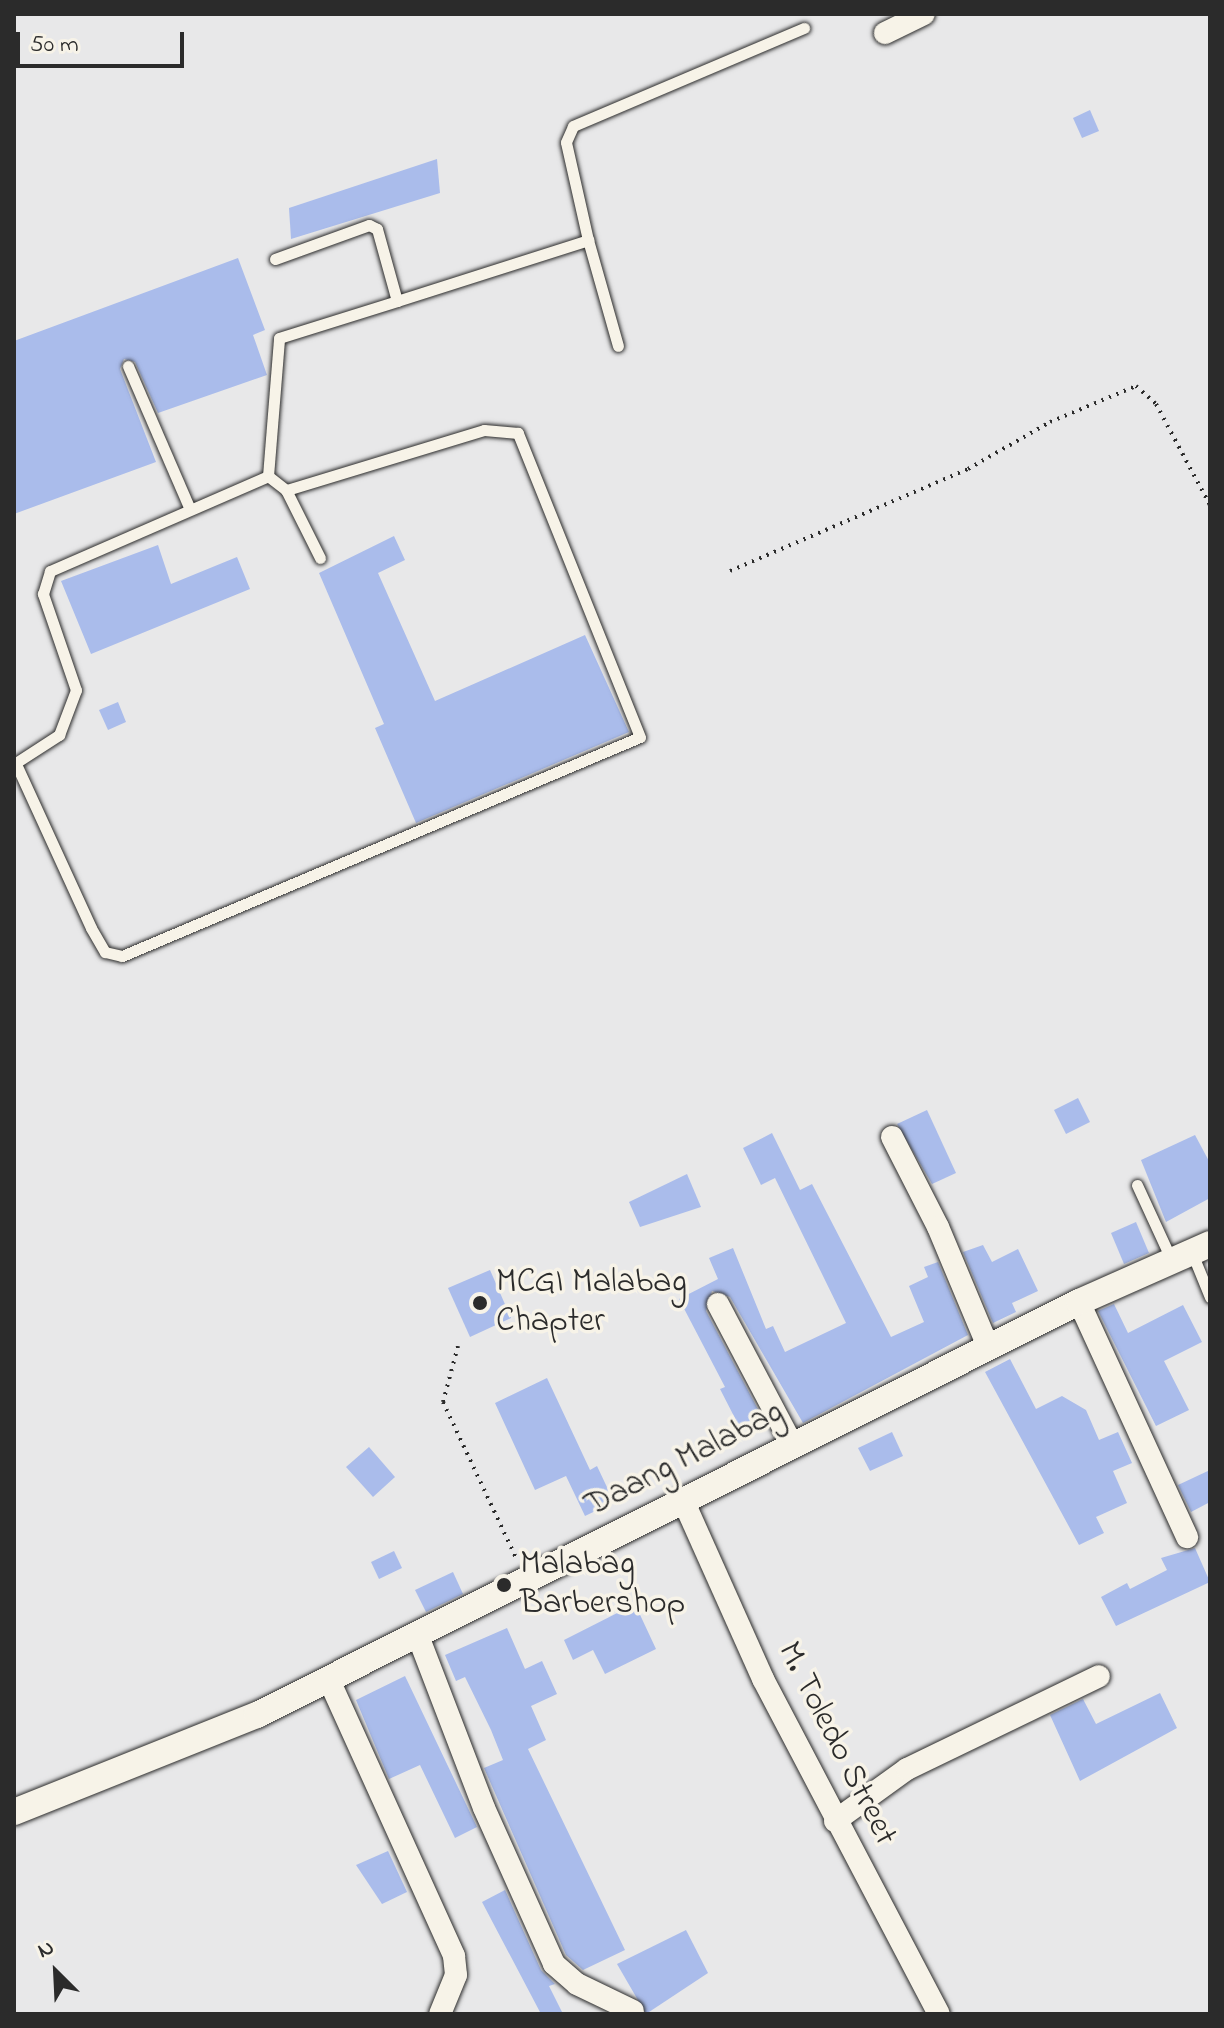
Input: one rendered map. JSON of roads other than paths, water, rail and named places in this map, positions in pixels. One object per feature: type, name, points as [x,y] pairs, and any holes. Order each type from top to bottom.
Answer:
[{"type":"street","points":[[885,33],[924,14]]},
{"type":"street","points":[[892,1137],[938,1227],[989,1349]]},
{"type":"street","name":"Daang Malabag","points":[[14,1812],[257,1715],[1079,1302],[1191,1253]]},
{"type":"street","points":[[1079,1302],[1187,1537]]},
{"type":"street","points":[[718,1304],[793,1446]]},
{"type":"street","name":"M. Toledo Street","points":[[683,1500],[835,1821],[939,2014]]},
{"type":"street","points":[[418,1636],[484,1808],[554,1964],[577,1984],[633,2011]]},
{"type":"street","points":[[835,1821],[907,1769],[1099,1676]]},
{"type":"street","points":[[329,1680],[454,1956],[456,1975],[440,2014]]},
{"type":"lane","points":[[618,346],[588,240],[566,142],[573,126],[804,28]]},
{"type":"lane","points":[[275,259],[369,225],[377,229],[397,301]]},
{"type":"lane","points":[[268,476],[279,338],[588,240]]},
{"type":"lane","points":[[128,366],[190,509]]},
{"type":"lane","points":[[268,476],[50,571],[43,594],[76,690],[59,735],[15,764],[105,952],[122,956],[640,737],[518,433],[484,430],[286,490]]},
{"type":"lane","points":[[268,476],[286,490],[320,558]]},
{"type":"lane","points":[[1137,1185],[1191,1253],[1210,1297]]},
{"type":"place","name":"MCGI Malabag Chapter","points":[[480,1303]]},
{"type":"place","name":"Malabag Barbershop","points":[[504,1585]]}]
